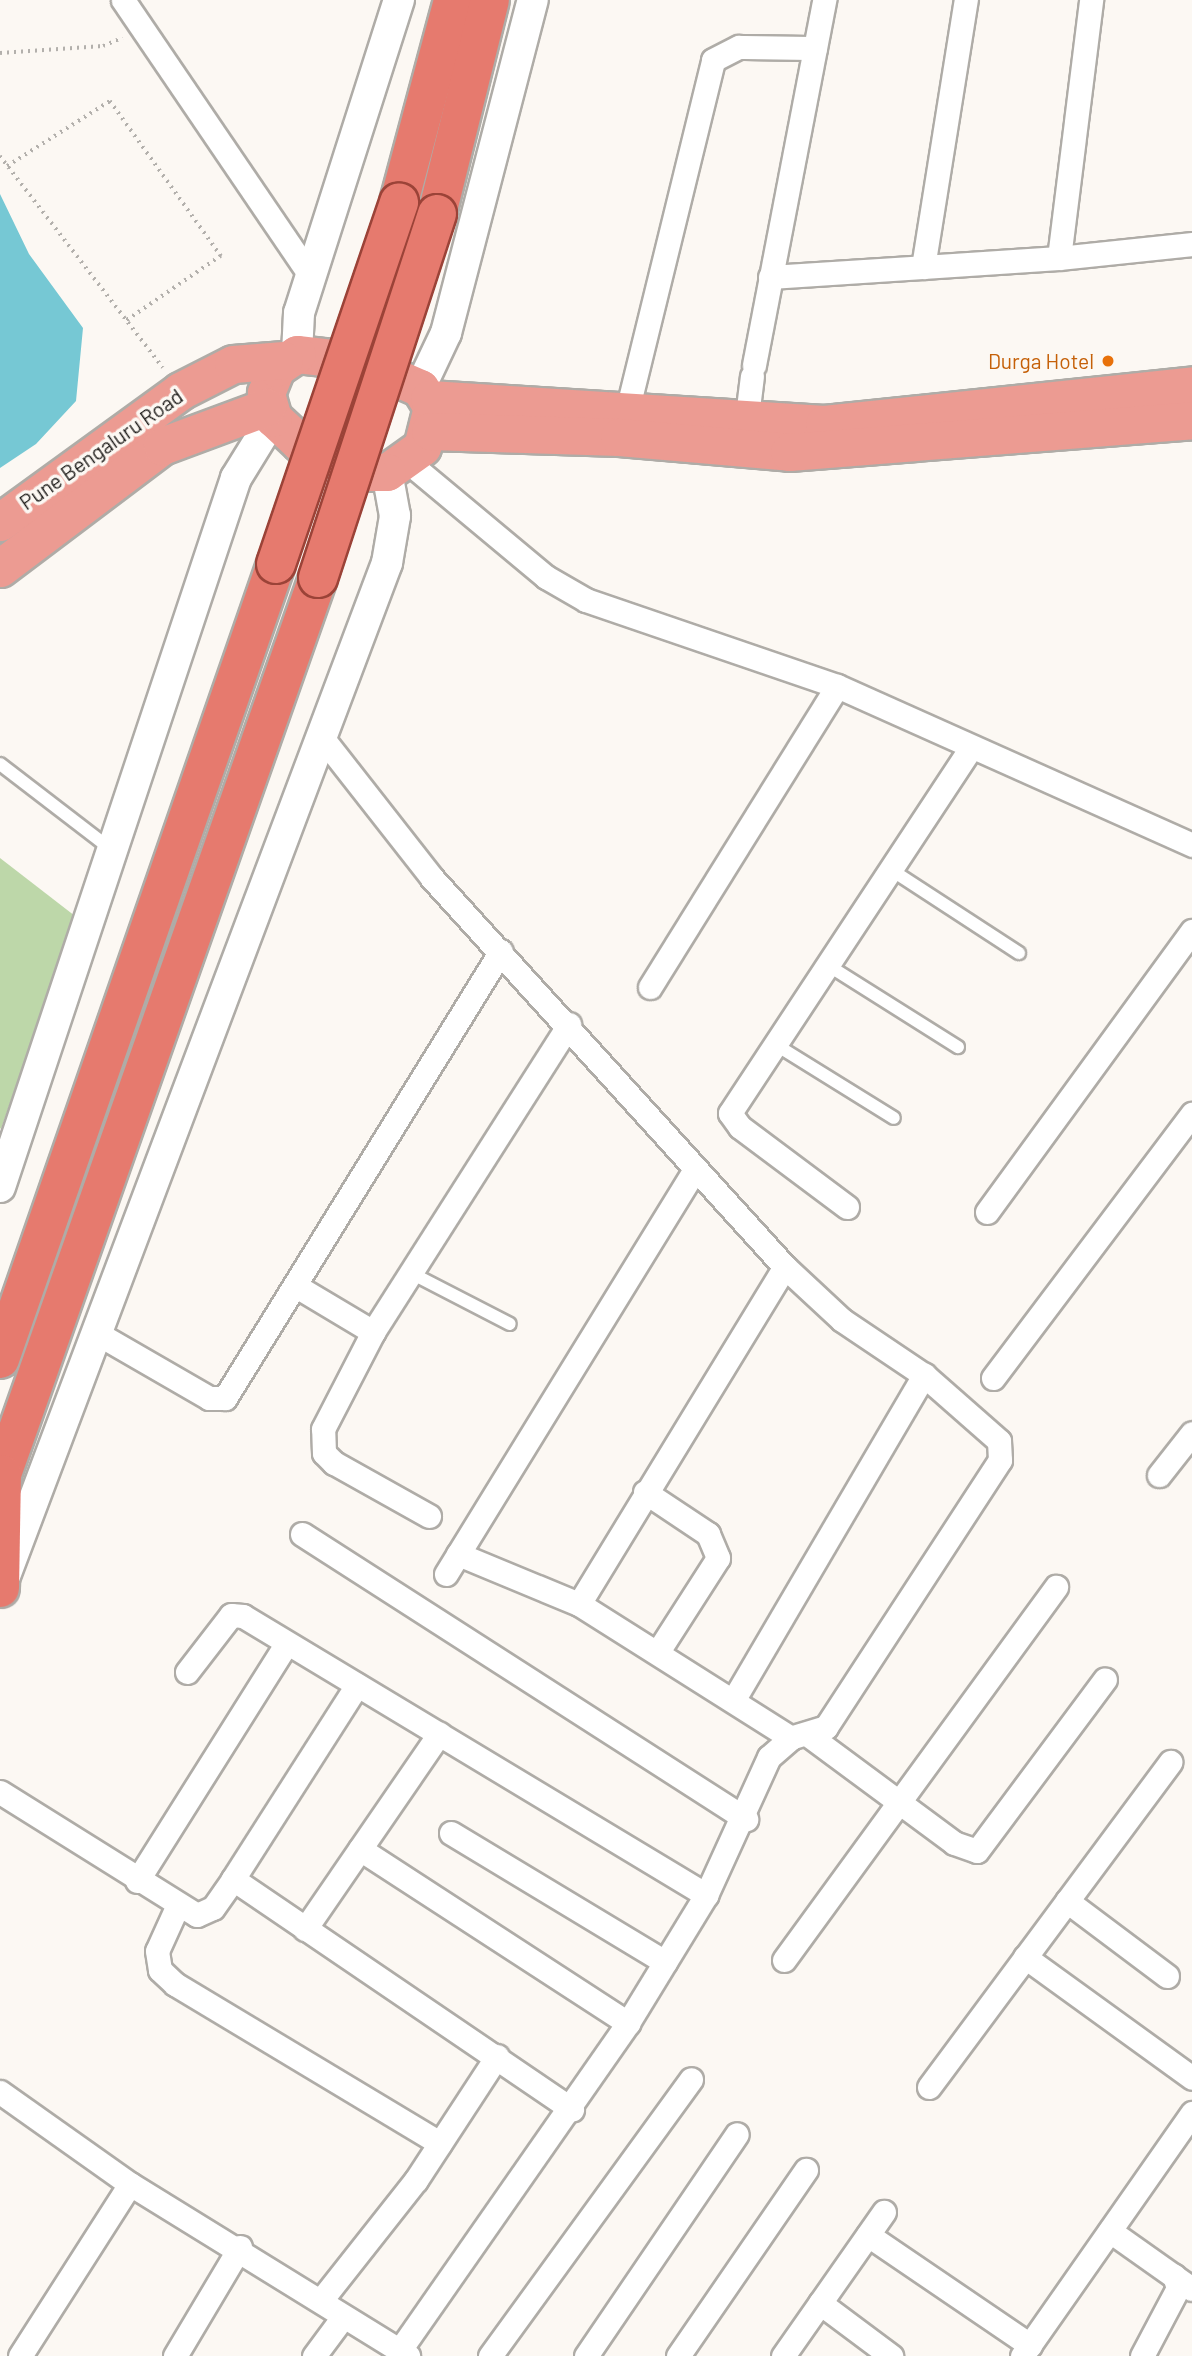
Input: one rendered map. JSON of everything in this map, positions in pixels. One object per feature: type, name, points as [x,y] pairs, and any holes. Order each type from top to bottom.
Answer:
[{"type":"highway","points":[[0,1360],[399,202],[453,0]]},
{"type":"highway","points":[[1,1588],[1,1477],[318,578],[437,214],[490,0]]},
{"type":"main road","name":"Pune Bengaluru Road","points":[[0,522],[180,391],[233,364],[290,357],[358,361],[426,406]]},
{"type":"main road","points":[[290,357],[270,381],[270,413],[320,455],[348,467],[397,467],[426,406]]},
{"type":"main road","points":[[930,429],[1192,385]]},
{"type":"main road","points":[[426,406],[628,411],[745,435]]},
{"type":"main road","points":[[426,406],[619,437],[745,435],[824,424],[930,429],[1192,420]]},
{"type":"main road","name":"Pune Bengaluru Road","points":[[0,569],[162,446],[270,413]]},
{"type":"street","points":[[123,0],[310,277]]},
{"type":"street","points":[[290,357],[310,277],[399,0]]},
{"type":"street","points":[[426,406],[533,0]]},
{"type":"street","points":[[745,435],[753,371],[770,277],[824,0]]},
{"type":"street","points":[[923,267],[966,0]]},
{"type":"street","points":[[1059,258],[1091,0]]},
{"type":"street","points":[[628,411],[713,60],[740,47],[815,48]]},
{"type":"street","points":[[770,277],[1059,258],[1192,244]]},
{"type":"street","points":[[0,1187],[7,1139],[115,852],[244,458],[270,413]]},
{"type":"street","points":[[397,467],[575,595],[837,686],[1192,845]]},
{"type":"street","points":[[1,1588],[100,1335],[394,538],[397,467]]},
{"type":"street","points":[[650,986],[837,686]]},
{"type":"street","points":[[0,2092],[130,2184],[240,2247],[322,2300],[343,2318],[405,2352],[628,2023],[706,1895],[746,1819],[769,1757],[801,1737],[826,1727],[1000,1460],[999,1441],[924,1375],[842,1320],[785,1266],[695,1169],[569,1024],[432,878],[320,735]]},
{"type":"street","points":[[846,1207],[733,1121],[732,1105],[971,747]]},
{"type":"street","points":[[987,1212],[1192,932]]},
{"type":"street","points":[[100,1335],[209,1398],[225,1398],[501,951]]},
{"type":"street","points":[[429,1516],[334,1462],[321,1442],[373,1332],[569,1024]]},
{"type":"street","points":[[993,1378],[1192,1114]]},
{"type":"street","points":[[446,1574],[695,1169]]},
{"type":"street","points":[[579,1604],[785,1266]]},
{"type":"street","points":[[296,1286],[373,1332]]},
{"type":"street","points":[[734,1699],[924,1375]]},
{"type":"street","points":[[1159,1475],[1192,1433]]},
{"type":"street","points":[[645,1492],[708,1534],[718,1559],[659,1650]]},
{"type":"street","points":[[302,1534],[746,1819]]},
{"type":"street","points":[[458,1554],[579,1604],[801,1737],[900,1802],[954,1843],[977,1851],[1104,1679]]},
{"type":"street","points":[[784,1960],[1056,1587]]},
{"type":"street","points":[[187,1672],[231,1615],[243,1616],[706,1895]]},
{"type":"street","points":[[137,1881],[287,1643]]},
{"type":"street","points":[[0,1792],[177,1906],[197,1915],[213,1908],[357,1685]]},
{"type":"street","points":[[305,1929],[439,1734]]},
{"type":"street","points":[[929,2087],[1170,1762]]},
{"type":"street","points":[[452,1833],[665,1962]]},
{"type":"street","points":[[360,1849],[628,2023]]},
{"type":"street","points":[[233,1879],[572,2109]]},
{"type":"street","points":[[1067,1902],[1167,1976]]},
{"type":"street","points":[[177,1906],[157,1951],[160,1970],[175,1983],[440,2143]]},
{"type":"street","points":[[1025,1957],[1192,2078]]},
{"type":"street","points":[[322,2300],[440,2143],[497,2056]]},
{"type":"street","points":[[490,2356],[691,2079]]},
{"type":"street","points":[[868,2235],[1026,2351],[1192,2113]]},
{"type":"street","points":[[586,2356],[737,2134]]},
{"type":"street","points":[[678,2356],[806,2170]]},
{"type":"street","points":[[20,2356],[130,2184]]},
{"type":"street","points":[[783,2356],[884,2212]]},
{"type":"street","points":[[1110,2231],[1183,2282],[1142,2356]]},
{"type":"street","points":[[175,2356],[240,2247]]},
{"type":"street","points":[[820,2303],[891,2356]]},
{"type":"street","points":[[314,2356],[343,2318]]},
{"type":"lane","points":[[0,764],[115,852]]},
{"type":"lane","points":[[890,869],[1019,953]]},
{"type":"lane","points":[[827,964],[958,1047]]},
{"type":"lane","points":[[774,1043],[894,1118]]},
{"type":"lane","points":[[411,1273],[510,1324]]},
{"type":"path","points":[[0,53],[103,46],[145,29]]},
{"type":"path","points":[[7,166],[110,101],[221,256],[126,321]]},
{"type":"path","points":[[0,156],[180,391]]},
{"type":"green space","points":[[0,858],[75,916],[1,1129],[0,1128]]},
{"type":"water","points":[[0,194],[29,254],[83,328],[76,401],[36,444],[0,468]]},
{"type":"place","name":"Durga Hotel","points":[[1108,361]]}]
